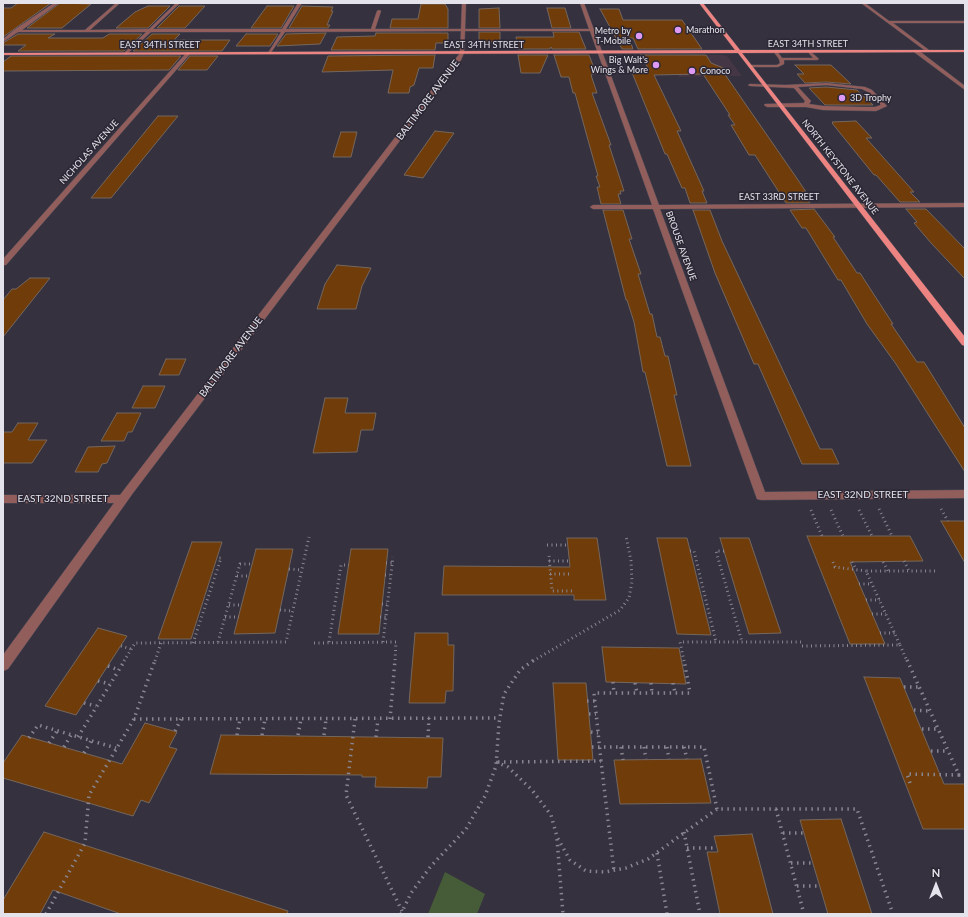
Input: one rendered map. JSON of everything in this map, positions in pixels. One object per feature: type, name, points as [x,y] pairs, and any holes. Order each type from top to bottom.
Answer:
[{"type":"main road","name":"NORTH KEYSTONE AVENUE","points":[[701,3],[965,343]]},
{"type":"main road","name":"EAST 34TH STREET","points":[[3,54],[965,52]]},
{"type":"street","points":[[3,40],[57,3]]},
{"type":"street","points":[[86,31],[118,3]]},
{"type":"street","points":[[126,54],[178,3]]},
{"type":"street","points":[[270,53],[300,3]]},
{"type":"street","points":[[462,53],[464,3]]},
{"type":"street","name":"BROUSE AVENUE","points":[[582,3],[761,496]]},
{"type":"street","points":[[863,3],[928,52]]},
{"type":"street","points":[[373,30],[379,11]]},
{"type":"street","points":[[888,22],[965,22]]},
{"type":"street","points":[[16,31],[592,30]]},
{"type":"street","points":[[750,66],[778,66],[782,63],[774,52]]},
{"type":"street","points":[[780,59],[817,59],[810,52]]},
{"type":"street","points":[[916,52],[965,88]]},
{"type":"street","name":"NICHOLAS AVENUE","points":[[3,263],[189,53]]},
{"type":"street","name":"BALTIMORE AVENUE","points":[[3,665],[124,499],[460,59],[462,53]]},
{"type":"street","points":[[750,85],[788,86],[826,84],[858,87],[870,91],[884,106],[876,109],[862,110],[823,108],[806,105],[767,105]]},
{"type":"street","points":[[788,86],[798,89],[808,100],[806,105]]},
{"type":"street","name":"EAST 33RD STREET","points":[[593,207],[965,205]]},
{"type":"street","name":"EAST 32ND STREET","points":[[761,496],[965,494]]},
{"type":"street","name":"EAST 32ND STREET","points":[[3,499],[124,499]]},
{"type":"path","points":[[811,509],[822,536]]},
{"type":"path","points":[[831,509],[843,536]]},
{"type":"path","points":[[859,509],[872,536]]},
{"type":"path","points":[[879,509],[892,536]]},
{"type":"path","points":[[942,509],[948,521]]},
{"type":"path","points":[[402,913],[411,893],[431,866],[466,829],[485,796],[496,762],[504,694],[520,670],[543,654],[620,610],[629,598],[632,582],[626,536]]},
{"type":"path","points":[[78,737],[135,643],[286,642],[309,537]]},
{"type":"path","points":[[547,545],[568,545]]},
{"type":"path","points":[[724,551],[716,551],[742,642]]},
{"type":"path","points":[[690,552],[694,552],[716,642]]},
{"type":"path","points":[[548,556],[552,591],[573,591]]},
{"type":"path","points":[[383,642],[393,557]]},
{"type":"path","points":[[193,643],[221,558],[217,558]]},
{"type":"path","points":[[549,561],[570,561]]},
{"type":"path","points":[[904,561],[909,571]]},
{"type":"path","points":[[833,562],[835,567],[866,571],[937,571]]},
{"type":"path","points":[[852,562],[856,570]]},
{"type":"path","points":[[883,562],[888,571]]},
{"type":"path","points":[[386,563],[392,563]]},
{"type":"path","points":[[218,642],[240,564],[252,564]]},
{"type":"path","points":[[329,642],[341,565],[349,565]]},
{"type":"path","points":[[289,569],[302,570]]},
{"type":"path","points":[[866,571],[959,775]]},
{"type":"path","points":[[550,574],[571,574]]},
{"type":"path","points":[[385,575],[390,575]]},
{"type":"path","points":[[237,576],[249,576]]},
{"type":"path","points":[[859,584],[872,584]]},
{"type":"path","points":[[866,600],[880,600]]},
{"type":"path","points":[[382,604],[387,604]]},
{"type":"path","points":[[229,605],[242,605]]},
{"type":"path","points":[[280,610],[293,611]]},
{"type":"path","points":[[872,614],[886,614]]},
{"type":"path","points":[[225,617],[239,617]]},
{"type":"path","points":[[380,617],[386,617]]},
{"type":"path","points":[[880,633],[895,633]]},
{"type":"path","points":[[314,643],[396,642],[390,719]]},
{"type":"path","points":[[614,871],[594,693],[690,693],[680,642],[900,645]]},
{"type":"path","points":[[46,914],[85,843],[88,795],[134,719],[161,643]]},
{"type":"path","points":[[121,646],[131,649]]},
{"type":"path","points":[[108,666],[119,670]]},
{"type":"path","points":[[98,681],[110,684]]},
{"type":"path","points":[[613,682],[614,693]]},
{"type":"path","points":[[635,683],[637,693]]},
{"type":"path","points":[[651,683],[652,693]]},
{"type":"path","points":[[673,683],[675,693]]},
{"type":"path","points":[[904,687],[919,687]]},
{"type":"path","points":[[587,701],[594,701]]},
{"type":"path","points":[[84,703],[96,706]]},
{"type":"path","points":[[914,710],[930,711]]},
{"type":"path","points":[[589,714],[596,714]]},
{"type":"path","points":[[428,737],[429,718]]},
{"type":"path","points":[[134,719],[500,718]]},
{"type":"path","points":[[175,732],[182,719]]},
{"type":"path","points":[[237,735],[240,719]]},
{"type":"path","points":[[262,735],[265,719]]},
{"type":"path","points":[[298,735],[301,719]]},
{"type":"path","points":[[324,735],[326,719]]},
{"type":"path","points":[[356,719],[346,795],[402,913]]},
{"type":"path","points":[[376,737],[378,719]]},
{"type":"path","points":[[29,738],[38,725],[116,748]]},
{"type":"path","points":[[922,729],[938,729]]},
{"type":"path","points":[[50,744],[57,731]]},
{"type":"path","points":[[591,732],[598,733]]},
{"type":"path","points":[[64,747],[71,735]]},
{"type":"path","points":[[84,753],[91,741]]},
{"type":"path","points":[[592,747],[704,747],[718,808]]},
{"type":"path","points":[[621,747],[623,760]]},
{"type":"path","points":[[644,747],[646,759]]},
{"type":"path","points":[[667,747],[669,759]]},
{"type":"path","points":[[684,747],[687,759]]},
{"type":"path","points":[[931,751],[948,751]]},
{"type":"path","points":[[496,762],[601,761]]},
{"type":"path","points":[[496,762],[508,767],[532,790],[551,815],[557,837],[563,914]]},
{"type":"path","points":[[910,783],[907,774],[965,775]]},
{"type":"path","points":[[557,837],[570,860],[586,871],[605,872],[634,865],[648,859],[718,808],[857,808],[893,914]]},
{"type":"path","points":[[776,808],[804,914]]},
{"type":"path","points":[[684,832],[700,914]]},
{"type":"path","points":[[783,833],[804,833]]},
{"type":"path","points":[[687,848],[717,848]]},
{"type":"path","points":[[656,852],[666,914]]},
{"type":"path","points":[[791,863],[813,863]]},
{"type":"path","points":[[797,886],[820,886]]},
{"type":"shaded area","points":[[641,55],[723,55],[727,56],[742,76],[679,77],[674,68],[648,68]]},
{"type":"green space","points":[[445,872],[485,894],[477,914],[428,914]]},
{"type":"building","points":[[18,3],[51,3],[3,37],[3,8],[11,8]]},
{"type":"building","points":[[60,3],[91,4],[62,28],[27,28]]},
{"type":"building","points":[[421,4],[445,4],[448,9],[448,28],[390,28],[392,19],[418,19]]},
{"type":"building","points":[[148,6],[170,6],[148,28],[116,28],[135,12]]},
{"type":"building","points":[[179,6],[205,6],[185,28],[157,28]]},
{"type":"building","points":[[267,6],[294,6],[281,28],[251,28]]},
{"type":"building","points":[[302,6],[333,7],[331,11],[333,11],[327,25],[330,25],[328,28],[289,28]]},
{"type":"building","points":[[499,8],[500,28],[479,28],[479,9]]},
{"type":"building","points":[[547,8],[565,8],[571,28],[552,28]]},
{"type":"building","points":[[600,9],[619,9],[623,20],[682,20],[702,49],[638,49],[633,38],[629,38],[633,49],[622,49]]},
{"type":"building","points":[[479,32],[500,32],[500,42],[479,42]]},
{"type":"building","points":[[553,32],[579,32],[586,49],[552,49],[551,47],[550,49],[518,49],[516,37],[554,37]]},
{"type":"building","points":[[326,33],[320,44],[277,46],[286,34]]},
{"type":"building","points":[[376,33],[448,33],[448,43],[436,43],[435,50],[331,50],[337,37],[375,36]]},
{"type":"building","points":[[18,34],[55,34],[48,38],[103,38],[109,34],[142,34],[124,51],[18,51],[26,45],[3,45],[3,43]]},
{"type":"building","points":[[152,34],[180,34],[174,40],[230,40],[222,51],[133,51]]},
{"type":"building","points":[[246,34],[278,34],[270,46],[236,46]]},
{"type":"building","points":[[435,55],[433,68],[419,68],[414,85],[410,87],[409,93],[388,93],[393,70],[322,72],[328,56]]},
{"type":"building","points":[[518,55],[548,55],[540,73],[521,73]]},
{"type":"building","points":[[554,55],[589,55],[596,73],[591,75],[597,93],[592,93],[611,145],[609,145],[624,191],[620,191],[621,194],[618,194],[621,204],[601,204],[597,187],[600,187],[596,176],[598,176],[575,93],[573,93],[569,77],[561,77]]},
{"type":"building","points":[[641,55],[706,55],[711,63],[726,69],[724,73],[806,192],[802,192],[810,203],[786,203],[755,155],[749,155],[731,125],[735,125],[728,115],[730,115],[703,74],[654,75],[681,131],[677,131],[704,191],[702,191],[707,203],[690,203],[685,188],[682,188],[667,154],[665,154],[631,70],[649,70]]},
{"type":"building","points":[[11,56],[181,56],[169,70],[3,71],[3,62]]},
{"type":"building","points":[[190,56],[218,56],[207,70],[178,70]]},
{"type":"building","points":[[795,65],[831,65],[851,84],[826,82],[805,83],[797,74],[804,74]]},
{"type":"building","name":"3D Trophy","points":[[826,87],[857,90],[873,105],[825,105],[809,88]]},
{"type":"building","points":[[158,116],[178,116],[111,198],[91,198]]},
{"type":"building","points":[[856,121],[872,138],[866,138],[914,192],[910,192],[920,202],[900,202],[876,175],[874,175],[832,123]]},
{"type":"building","points":[[435,131],[454,133],[423,178],[404,175]]},
{"type":"building","points":[[341,132],[357,132],[351,157],[333,157]]},
{"type":"building","points":[[814,209],[835,237],[833,237],[857,273],[860,273],[893,324],[891,324],[917,362],[924,362],[965,428],[965,472],[896,364],[867,324],[841,280],[838,280],[806,228],[802,228],[790,210]]},
{"type":"building","points":[[906,209],[926,209],[965,249],[965,279],[914,223],[917,222]]},
{"type":"building","points":[[603,210],[623,210],[632,239],[629,239],[641,274],[638,274],[650,314],[652,314],[657,337],[660,337],[665,356],[668,356],[677,395],[674,395],[691,466],[667,466],[645,372],[643,372],[634,322],[626,300]]},
{"type":"building","points":[[693,210],[710,210],[722,241],[820,449],[832,449],[839,464],[802,464],[758,364],[754,364],[715,273]]},
{"type":"building","points":[[337,265],[371,268],[362,286],[356,309],[317,309],[325,284]]},
{"type":"building","points":[[30,278],[50,278],[3,337],[3,300],[12,289],[16,289]]},
{"type":"building","points":[[166,359],[186,359],[179,375],[159,375]]},
{"type":"building","points":[[143,386],[165,386],[155,408],[132,408]]},
{"type":"building","points":[[325,398],[348,398],[345,413],[376,413],[373,430],[361,430],[357,452],[313,453]]},
{"type":"building","points":[[117,413],[141,413],[132,432],[128,432],[124,441],[101,441]]},
{"type":"building","points":[[18,423],[38,423],[28,440],[47,440],[32,463],[3,463],[3,432],[12,432]]},
{"type":"building","points":[[115,446],[107,463],[102,464],[98,472],[75,472],[88,447]]},
{"type":"building","points":[[941,521],[965,521],[965,563]]},
{"type":"building","points":[[807,536],[910,536],[923,561],[850,562],[885,644],[850,644]]},
{"type":"building","points":[[567,538],[597,538],[606,600],[574,600],[574,595],[442,595],[444,566],[570,567]]},
{"type":"building","points":[[657,538],[687,538],[711,635],[677,634]]},
{"type":"building","points":[[720,538],[749,538],[781,633],[749,634]]},
{"type":"building","points":[[192,542],[222,542],[191,639],[158,639]]},
{"type":"building","points":[[256,549],[293,549],[275,633],[234,634]]},
{"type":"building","points":[[351,549],[388,549],[379,634],[338,634]]},
{"type":"building","points":[[98,628],[127,636],[76,715],[45,706]]},
{"type":"building","points":[[415,633],[448,633],[448,645],[454,645],[453,691],[446,691],[445,703],[409,703]]},
{"type":"building","points":[[602,647],[679,648],[686,684],[606,682]]},
{"type":"building","points":[[864,677],[900,678],[944,784],[965,784],[965,829],[923,829]]},
{"type":"building","points":[[553,683],[586,683],[593,760],[558,760]]},
{"type":"building","points":[[145,723],[177,732],[169,747],[177,749],[149,803],[141,800],[133,816],[3,778],[3,763],[22,735],[122,764]]},
{"type":"building","points":[[221,735],[443,738],[441,777],[428,777],[427,788],[375,787],[376,777],[362,777],[362,775],[210,774]]},
{"type":"building","points":[[701,759],[711,803],[620,804],[614,760]]},
{"type":"building","points":[[841,819],[872,914],[828,914],[800,820]]},
{"type":"building","points":[[44,832],[288,911],[287,914],[121,914],[53,890],[40,914],[3,914],[3,900]]},
{"type":"building","points":[[752,834],[773,914],[720,914],[707,852],[718,852],[714,836]]},
{"type":"place","name":"Marathon","points":[[678,30]]},
{"type":"place","name":"Metro by T-Mobile","points":[[639,36]]},
{"type":"place","name":"Big Walt's Wings & More","points":[[656,65]]},
{"type":"place","name":"Conoco","points":[[692,71]]},
{"type":"place","name":"3D Trophy","points":[[842,98]]}]
